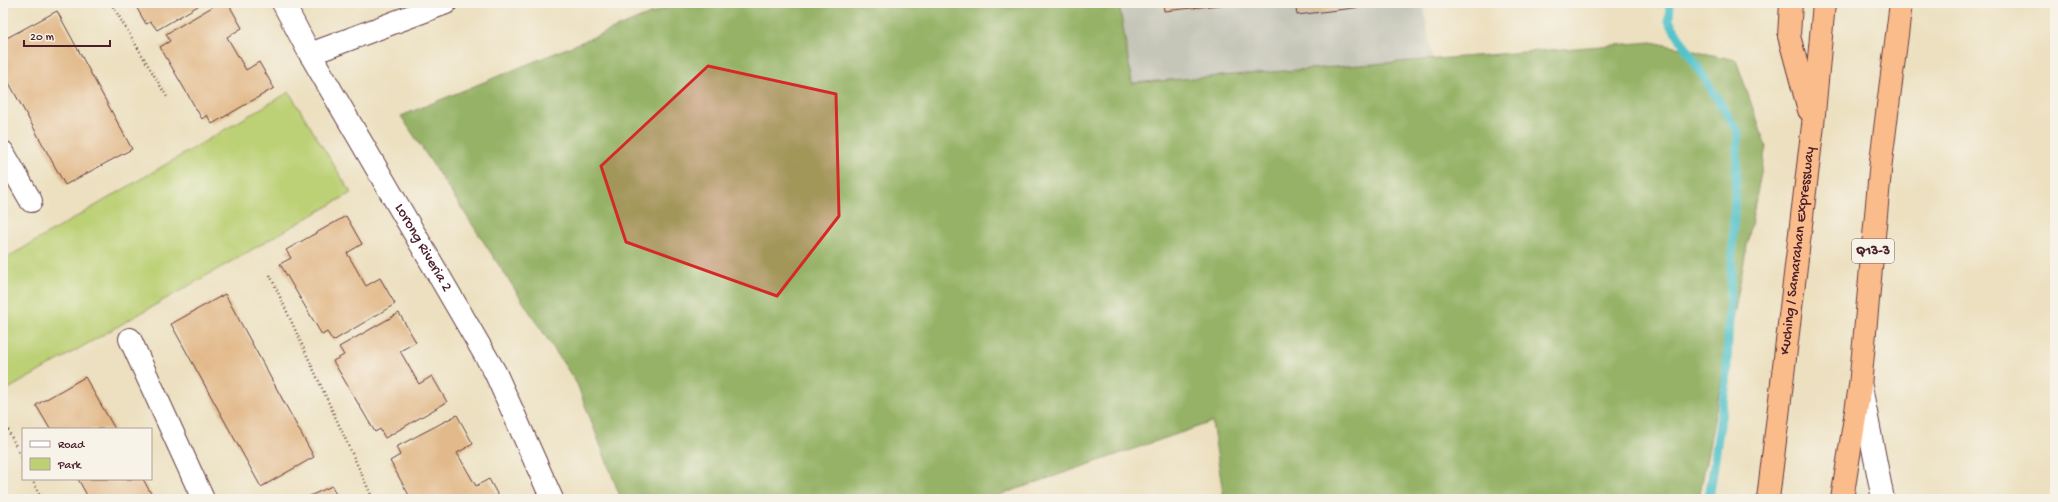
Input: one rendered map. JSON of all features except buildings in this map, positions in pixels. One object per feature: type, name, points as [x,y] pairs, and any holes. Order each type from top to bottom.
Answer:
[{"type":"highway","points":[[1791,3],[1789,36],[1813,125]]},
{"type":"highway","name":"Kuching / Samarahan Expressway","points":[[1768,499],[1813,125],[1824,3]]},
{"type":"highway","name":"Q13-3","points":[[1842,499],[1860,386],[1881,161],[1901,3]]},
{"type":"street","name":"Lorong Riveria 2","points":[[283,3],[310,54],[495,372],[552,499]]},
{"type":"street","points":[[310,54],[446,3]]},
{"type":"street","points":[[3,152],[31,201]]},
{"type":"street","points":[[130,339],[203,499]]},
{"type":"street","points":[[1860,386],[1884,499]]},
{"type":"path","points":[[111,3],[167,97]]},
{"type":"path","points":[[270,275],[373,499]]},
{"type":"path","points":[[3,419],[22,459]]},
{"type":"path","points":[[32,480],[41,499]]},
{"type":"highlighted area","points":[[708,66],[836,94],[839,216],[777,296],[626,242],[601,166]]},
{"type":"shaded area","points":[[1119,3],[1423,3],[1432,59],[1132,83]]},
{"type":"green space","points":[[677,3],[1119,3],[1132,83],[1652,42],[1736,60],[1766,146],[1699,499],[1224,499],[1212,422],[988,499],[621,499],[577,384],[401,116]]},
{"type":"green space","points":[[289,92],[351,193],[3,392],[3,260]]},
{"type":"waterway","points":[[1670,3],[1669,21],[1738,132],[1726,383],[1709,499]]}]
